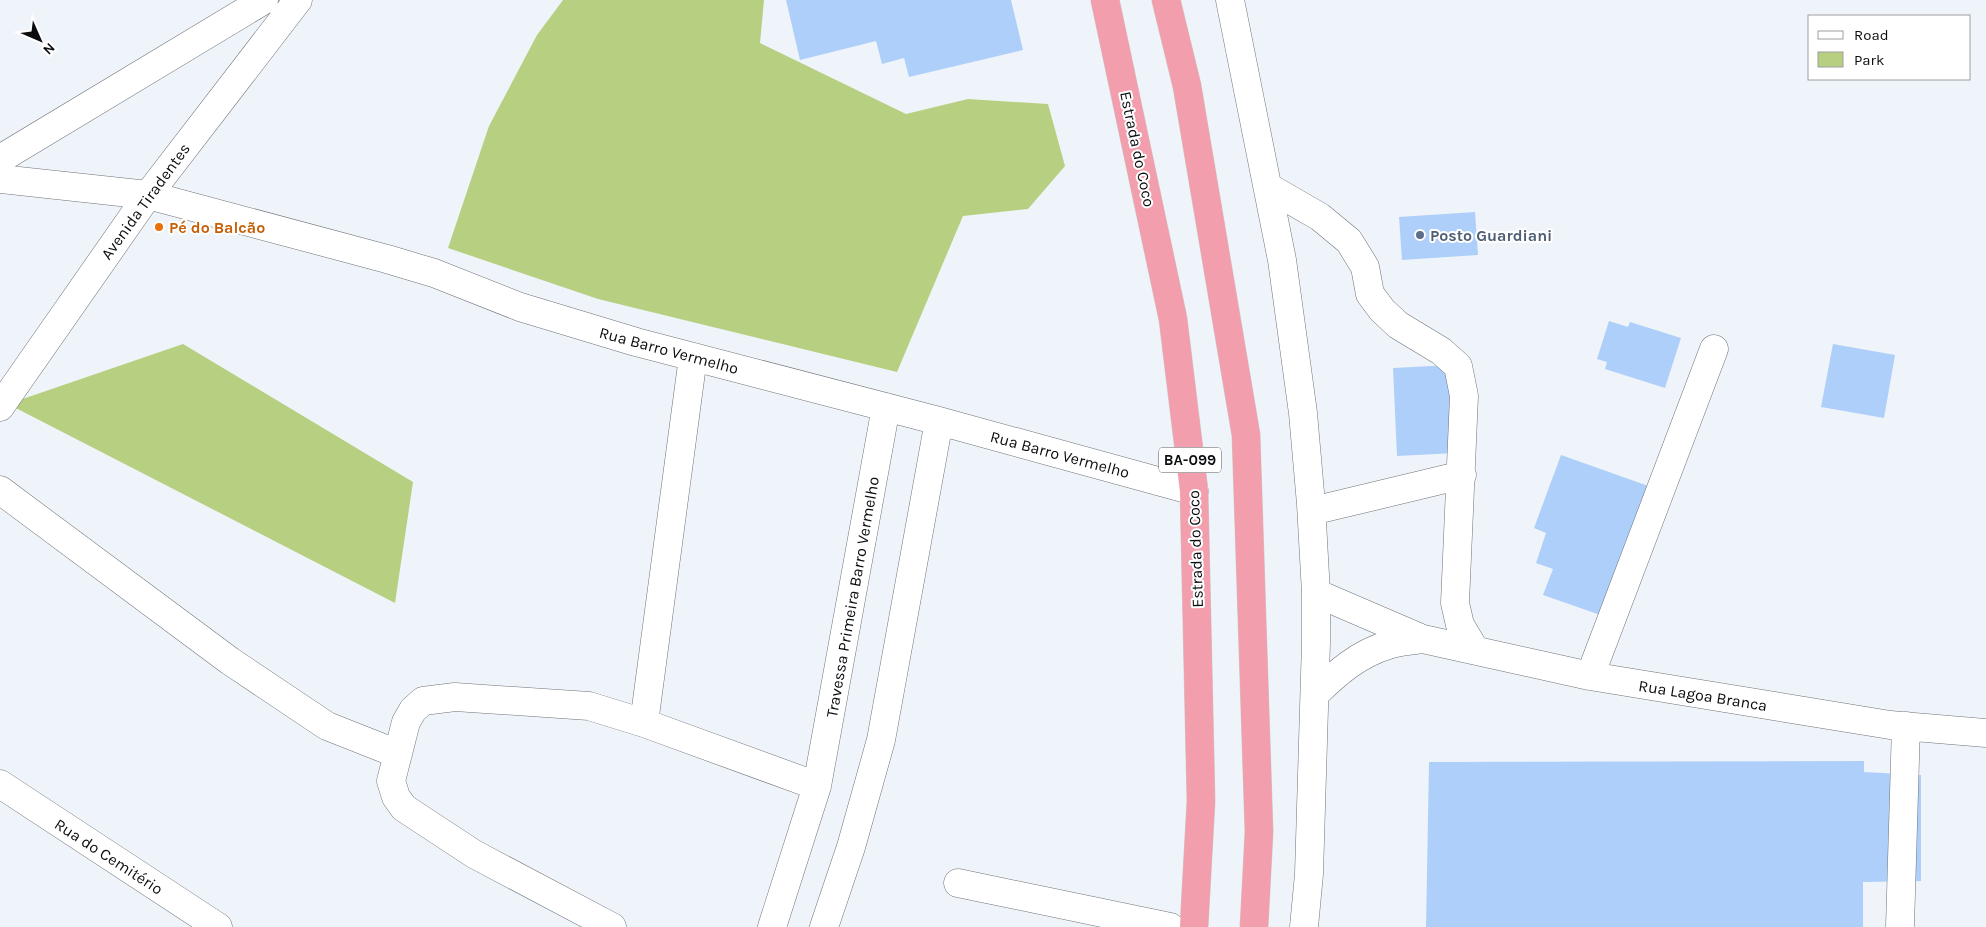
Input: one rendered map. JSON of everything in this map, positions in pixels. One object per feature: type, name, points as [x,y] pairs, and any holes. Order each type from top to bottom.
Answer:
[{"type":"highway","name":"Estrada do Coco","points":[[1105,0],[1173,319],[1194,491],[1200,801],[1194,927]]},
{"type":"highway","points":[[1166,0],[1186,86],[1246,435],[1259,832],[1254,927]]},
{"type":"street","points":[[0,159],[264,0]]},
{"type":"street","name":"Avenida Tiradentes","points":[[0,407],[148,195],[298,0]]},
{"type":"street","points":[[1230,0],[1282,260],[1301,394],[1312,510],[1316,593],[1315,694],[1309,874],[1304,927]]},
{"type":"street","name":"Rua Barro Vermelho","points":[[0,179],[148,195],[387,258],[434,273],[520,306],[636,342],[939,421],[1194,491]]},
{"type":"street","points":[[1268,187],[1320,217],[1349,240],[1365,267],[1370,294],[1382,310],[1398,325],[1441,351],[1458,366],[1464,396],[1455,603],[1460,625],[1475,650]]},
{"type":"street","points":[[1590,676],[1714,349]]},
{"type":"street","points":[[644,723],[693,357]]},
{"type":"street","name":"Travessa Primeira Barro Vermelho","points":[[772,927],[817,786],[886,407]]},
{"type":"street","points":[[824,927],[851,847],[881,740],[939,421]]},
{"type":"street","points":[[1312,510],[1462,474]]},
{"type":"street","points":[[0,490],[230,661],[327,726],[398,754]]},
{"type":"street","name":"Rua Lagoa Branca","points":[[1316,593],[1423,640],[1590,676],[1906,726],[1986,733]]},
{"type":"street","name":"Rua Lagoa Branca","points":[[1315,694],[1339,671],[1364,654],[1389,644],[1423,640]]},
{"type":"street","points":[[612,927],[474,854],[404,808],[396,797],[391,780],[406,722],[413,710],[423,701],[456,697],[589,706],[644,723],[817,786]]},
{"type":"street","points":[[1900,927],[1906,726]]},
{"type":"street","name":"Rua do Cemitério","points":[[0,784],[218,927]]},
{"type":"street","points":[[958,882],[1170,927]]},
{"type":"green space","points":[[563,0],[764,0],[760,43],[906,114],[968,99],[1048,104],[1065,166],[1028,209],[963,216],[897,372],[598,299],[448,248],[489,126],[537,35]]},
{"type":"green space","points":[[183,344],[413,482],[395,603],[8,404]]},
{"type":"building","points":[[786,0],[1011,0],[1023,50],[909,77],[904,58],[882,64],[876,41],[800,60]]},
{"type":"building","points":[[1475,212],[1478,255],[1402,260],[1399,217]]},
{"type":"building","points":[[1609,321],[1628,327],[1630,322],[1681,338],[1665,388],[1605,369],[1607,362],[1597,359]]},
{"type":"building","points":[[1833,344],[1895,355],[1884,418],[1821,407]]},
{"type":"building","points":[[1471,364],[1475,452],[1397,456],[1393,368]]},
{"type":"building","points":[[1561,455],[1654,488],[1606,617],[1543,595],[1553,569],[1536,563],[1546,533],[1534,528]]},
{"type":"building","points":[[1864,761],[1864,772],[1921,775],[1921,881],[1863,882],[1863,927],[1426,927],[1429,762]]},
{"type":"place","name":"Pé do Balcão","points":[[159,227]]},
{"type":"place","name":"Posto Guardiani","points":[[1420,235]]}]
